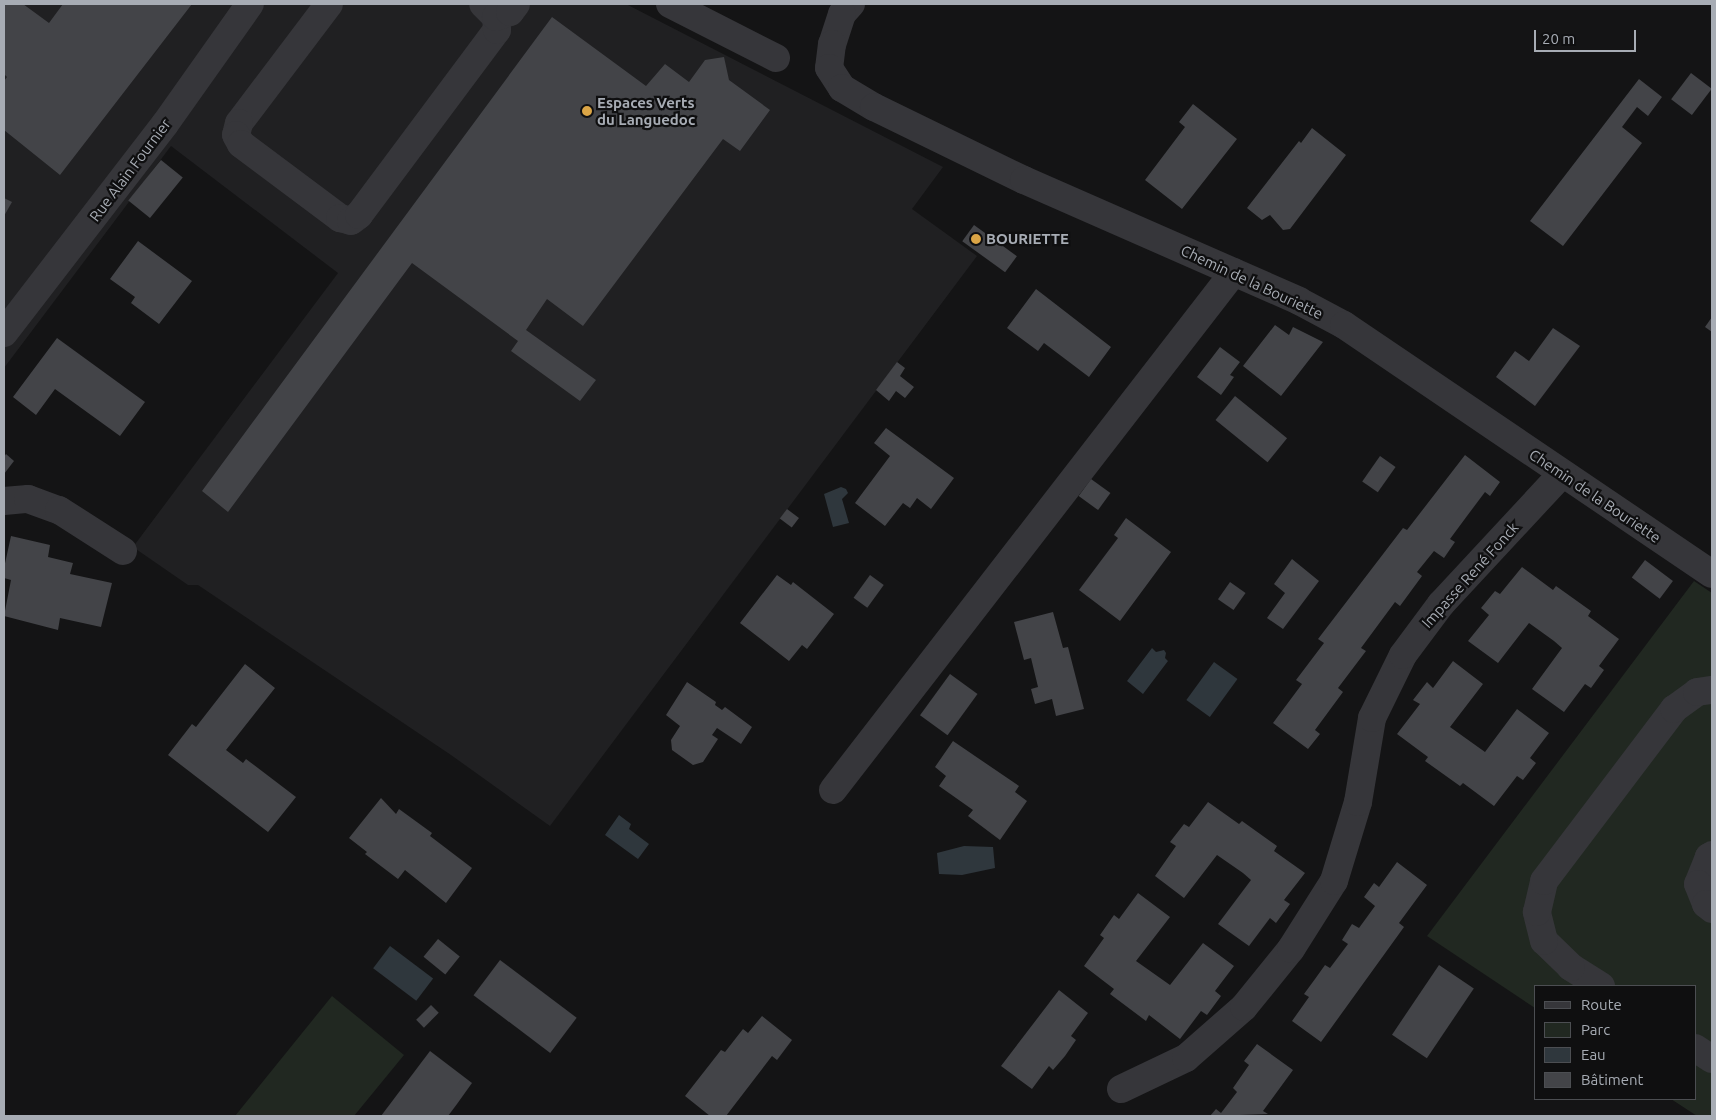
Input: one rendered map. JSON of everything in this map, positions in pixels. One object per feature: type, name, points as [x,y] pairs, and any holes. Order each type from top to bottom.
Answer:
[{"type":"street","name":"Rue Alain Fournier","points":[[4,333],[165,124],[250,4]]},
{"type":"street","points":[[329,4],[239,123],[236,135],[241,144],[340,218],[351,221],[360,215],[496,30],[498,8]]},
{"type":"street","points":[[670,4],[776,58]]},
{"type":"street","name":"Chemin de la Bouriette","points":[[850,4],[842,14],[832,44],[829,68],[842,88],[874,108],[1024,180],[1299,301],[1344,325],[1712,574]]},
{"type":"street","points":[[833,790],[1234,272]]},
{"type":"street","name":"Impasse René Fonck","points":[[1121,1089],[1186,1058],[1244,1007],[1291,949],[1334,881],[1358,802],[1372,718],[1403,655],[1442,604],[1562,474]]},
{"type":"street","points":[[4,501],[28,499],[59,510],[123,551]]},
{"type":"street","points":[[1599,985],[1572,967],[1544,941],[1537,912],[1544,881],[1674,709],[1697,692],[1712,690]]},
{"type":"street","points":[[1712,855],[1709,857],[1698,884],[1706,904],[1712,909]]},
{"type":"street","points":[[1696,1049],[1712,1059]]},
{"type":"shaded area","points":[[4,4],[626,4],[943,167],[912,209],[977,256],[550,826],[451,755],[198,585],[188,585],[133,547],[338,273],[171,146],[4,368]]},
{"type":"green space","points":[[1694,581],[1712,593],[1712,1116],[1697,1116],[1673,1100],[1696,1100],[1696,985],[1534,985],[1534,1007],[1427,936]]},
{"type":"green space","points":[[332,996],[404,1055],[354,1116],[235,1116]]},
{"type":"water","points":[[841,487],[846,489],[848,493],[842,499],[849,523],[833,527],[824,494]]},
{"type":"water","points":[[1152,648],[1156,652],[1164,650],[1166,653],[1165,658],[1168,661],[1143,694],[1127,681]]},
{"type":"water","points":[[1214,662],[1237,679],[1210,717],[1186,700]]},
{"type":"water","points":[[619,815],[631,824],[629,829],[649,844],[638,859],[605,835]]},
{"type":"water","points":[[964,846],[993,847],[995,868],[962,875],[939,874],[937,853]]},
{"type":"water","points":[[390,946],[433,978],[416,1001],[373,968]]},
{"type":"building","points":[[4,4],[23,4],[49,23],[63,4],[192,4],[60,175],[4,130],[4,81],[7,77],[4,74]]},
{"type":"building","points":[[552,17],[646,86],[665,64],[689,82],[705,60],[724,57],[729,80],[770,110],[740,151],[723,139],[583,326],[547,299],[526,330],[596,380],[580,401],[511,351],[518,341],[412,263],[228,512],[202,491]]},
{"type":"building","points":[[1691,73],[1712,89],[1692,115],[1671,99]]},
{"type":"building","points":[[1639,79],[1662,97],[1648,116],[1637,107],[1622,127],[1642,143],[1563,246],[1530,221]]},
{"type":"building","points":[[1193,104],[1237,139],[1182,209],[1145,180],[1185,127],[1179,122]]},
{"type":"building","points":[[1312,128],[1346,155],[1290,229],[1283,230],[1270,215],[1262,220],[1247,208],[1299,141],[1301,143]]},
{"type":"building","points":[[161,160],[183,178],[150,218],[128,200]]},
{"type":"building","points":[[4,198],[12,202],[4,216]]},
{"type":"building","points":[[974,225],[1017,256],[1005,272],[962,241]]},
{"type":"building","points":[[138,241],[192,281],[159,324],[131,303],[135,297],[110,279]]},
{"type":"building","points":[[1036,289],[1111,347],[1089,377],[1044,343],[1038,351],[1007,328]]},
{"type":"building","points":[[1712,317],[1712,332],[1705,327]]},
{"type":"building","points":[[1275,325],[1289,335],[1293,327],[1323,342],[1281,396],[1243,366]]},
{"type":"building","points":[[1553,328],[1580,346],[1535,406],[1496,377],[1515,351],[1529,361]]},
{"type":"building","points":[[57,338],[145,402],[120,436],[55,389],[36,415],[13,397]]},
{"type":"building","points":[[1220,347],[1240,362],[1230,375],[1234,377],[1221,395],[1197,377]]},
{"type":"building","points":[[897,362],[905,368],[900,376],[914,387],[905,398],[896,391],[889,401],[876,390]]},
{"type":"building","points":[[1235,396],[1287,438],[1268,462],[1215,420]]},
{"type":"building","points":[[886,428],[954,478],[931,509],[917,498],[910,508],[903,503],[885,526],[855,503],[890,456],[874,443]]},
{"type":"building","points":[[6,454],[14,461],[4,474],[4,457]]},
{"type":"building","points":[[1465,455],[1500,482],[1490,496],[1485,492],[1450,539],[1455,542],[1444,558],[1434,551],[1417,572],[1422,576],[1400,606],[1395,602],[1361,648],[1366,651],[1338,688],[1343,692],[1315,730],[1320,734],[1308,749],[1273,723],[1302,684],[1296,680],[1324,643],[1318,639],[1403,528],[1407,530]]},
{"type":"building","points":[[1380,456],[1396,467],[1378,492],[1362,481]]},
{"type":"building","points":[[1091,479],[1110,493],[1098,510],[1079,496]]},
{"type":"building","points":[[787,509],[799,518],[792,528],[780,519]]},
{"type":"building","points":[[1126,518],[1171,552],[1120,621],[1079,590],[1118,538],[1114,535]]},
{"type":"building","points":[[11,536],[50,545],[48,557],[73,563],[70,574],[112,583],[101,627],[60,618],[58,630],[4,616],[11,580],[4,578],[4,568]]},
{"type":"building","points":[[1292,559],[1319,581],[1283,629],[1267,618],[1285,593],[1274,584]]},
{"type":"building","points":[[1645,560],[1673,581],[1660,599],[1632,578]]},
{"type":"building","points":[[1522,567],[1553,590],[1556,586],[1591,611],[1588,616],[1619,639],[1599,666],[1604,670],[1591,688],[1585,684],[1564,712],[1532,689],[1562,648],[1554,641],[1529,623],[1498,663],[1468,641],[1489,615],[1481,608],[1495,591],[1500,594]]},
{"type":"building","points":[[777,575],[791,585],[793,582],[834,614],[807,649],[802,645],[789,661],[740,623]]},
{"type":"building","points":[[870,575],[884,585],[867,608],[854,598]]},
{"type":"building","points":[[1230,582],[1246,593],[1234,610],[1218,599]]},
{"type":"building","points":[[1053,612],[1063,648],[1068,647],[1084,709],[1056,716],[1052,699],[1035,704],[1031,689],[1038,687],[1031,658],[1024,660],[1014,622]]},
{"type":"building","points":[[1453,661],[1483,684],[1450,727],[1485,752],[1517,709],[1549,733],[1530,758],[1536,763],[1523,780],[1517,776],[1494,806],[1463,783],[1460,786],[1425,761],[1428,757],[1397,734],[1420,704],[1413,700],[1427,682],[1433,688]]},
{"type":"building","points":[[245,664],[275,688],[226,750],[243,763],[246,759],[296,797],[268,832],[168,755],[192,724],[196,727]]},
{"type":"building","points":[[950,674],[978,694],[948,735],[920,715]]},
{"type":"building","points":[[687,682],[716,702],[715,705],[722,710],[725,707],[752,727],[741,744],[717,728],[712,735],[718,739],[703,762],[693,765],[672,750],[671,740],[680,726],[666,715]]},
{"type":"building","points":[[953,741],[1019,786],[1015,792],[1027,801],[1000,840],[968,816],[973,810],[939,786],[946,776],[935,767]]},
{"type":"building","points":[[381,798],[396,814],[399,809],[432,833],[430,836],[472,868],[446,903],[405,870],[398,879],[365,854],[367,852],[349,838]]},
{"type":"building","points":[[1208,802],[1239,824],[1242,821],[1277,846],[1274,851],[1305,873],[1284,900],[1290,904],[1276,923],[1270,918],[1249,946],[1218,924],[1251,880],[1243,873],[1217,855],[1184,898],[1155,876],[1176,846],[1170,842],[1184,824],[1189,827]]},
{"type":"building","points":[[1397,862],[1427,885],[1399,923],[1404,927],[1321,1042],[1292,1021],[1309,997],[1304,994],[1325,965],[1330,968],[1348,944],[1342,940],[1352,924],[1359,928],[1375,906],[1364,897],[1374,883],[1379,887]]},
{"type":"building","points":[[1138,893],[1170,917],[1136,961],[1170,985],[1203,943],[1234,966],[1215,991],[1221,996],[1207,1015],[1201,1011],[1180,1039],[1149,1015],[1146,1021],[1110,994],[1114,989],[1084,966],[1104,938],[1100,935],[1114,915],[1119,919]]},
{"type":"building","points":[[438,939],[460,957],[445,974],[424,957]]},
{"type":"building","points":[[500,960],[577,1018],[550,1053],[474,995]]},
{"type":"building","points":[[1439,965],[1474,988],[1427,1058],[1392,1035]]},
{"type":"building","points":[[1059,990],[1088,1013],[1071,1036],[1076,1040],[1065,1056],[1053,1070],[1049,1066],[1032,1089],[1001,1066]]},
{"type":"building","points":[[431,1005],[439,1013],[424,1028],[416,1020]]},
{"type":"building","points":[[762,1016],[792,1040],[777,1060],[772,1056],[726,1116],[710,1116],[685,1096],[721,1050],[725,1052],[743,1029],[748,1033]]},
{"type":"building","points":[[1257,1044],[1293,1070],[1263,1111],[1268,1114],[1210,1116],[1216,1109],[1221,1113],[1237,1092],[1233,1088],[1249,1065],[1244,1061]]},
{"type":"building","points":[[430,1051],[472,1083],[448,1116],[381,1116]]},
{"type":"place","name":"Espaces Verts du Languedoc","points":[[587,111]]},
{"type":"place","name":"BOURIETTE","points":[[976,239]]}]
